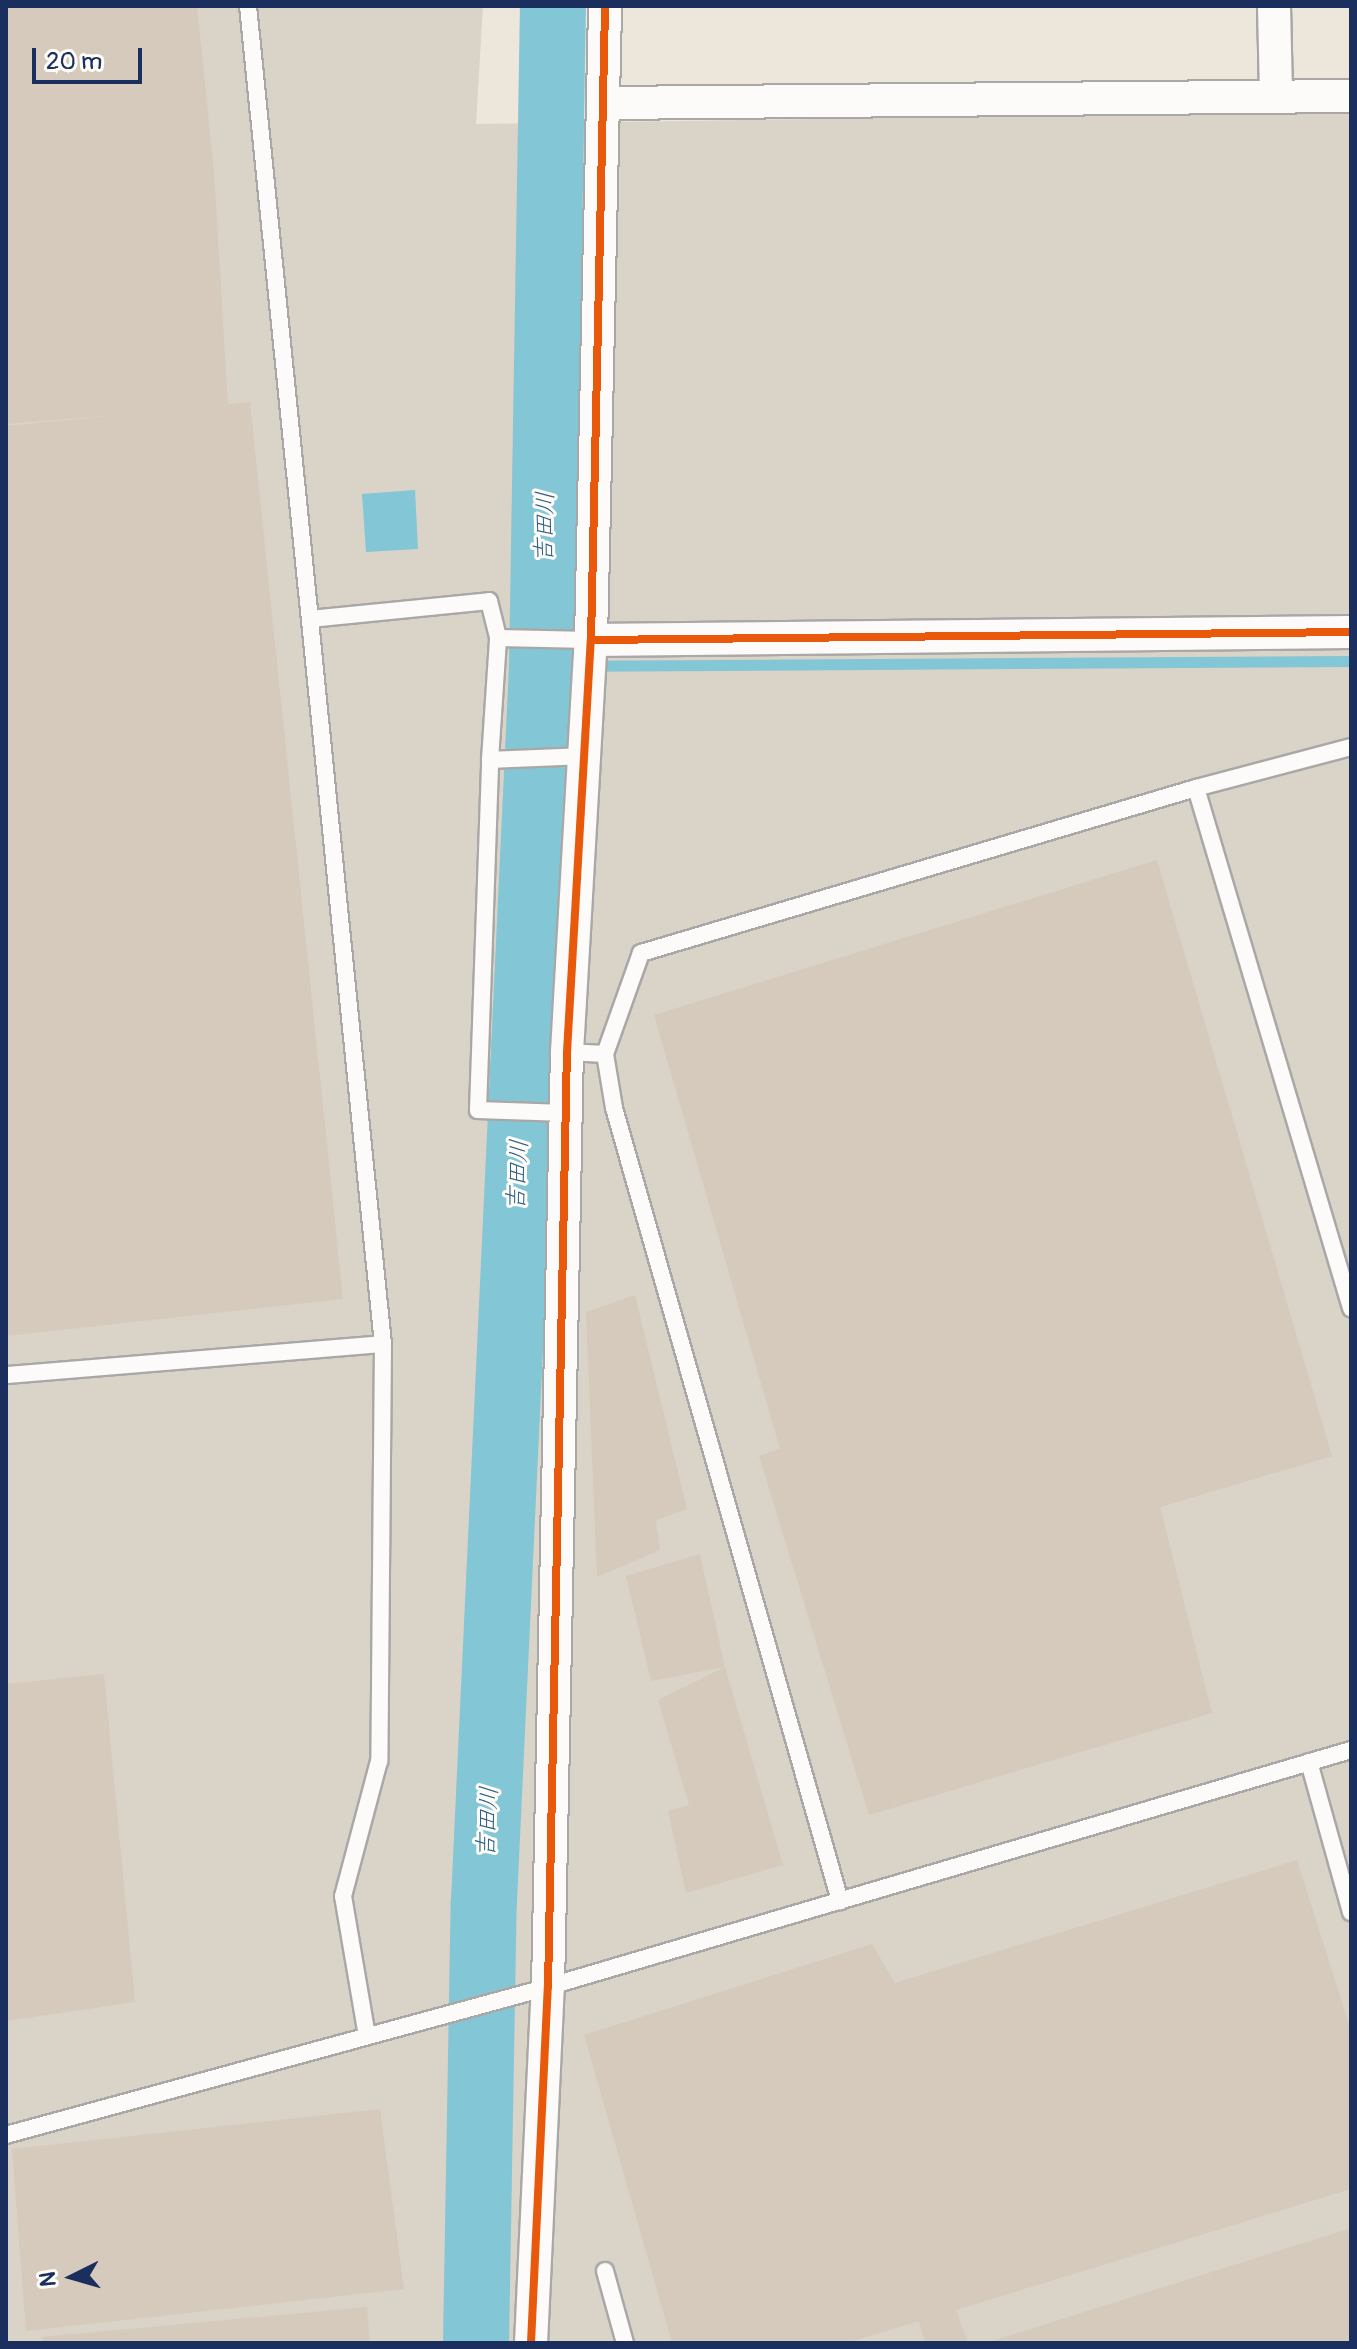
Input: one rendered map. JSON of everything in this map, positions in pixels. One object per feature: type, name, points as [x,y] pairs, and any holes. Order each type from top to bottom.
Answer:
[{"type":"street","points":[[531,2343],[564,1113],[589,640],[606,103],[605,6]]},
{"type":"street","points":[[1274,6],[1276,97]]},
{"type":"street","points":[[606,103],[1351,96]]},
{"type":"street","points":[[589,640],[1351,632]]},
{"type":"lane","points":[[248,6],[383,1344],[379,1761],[343,1896],[367,2036]]},
{"type":"lane","points":[[310,619],[489,601],[499,638],[478,1110],[564,1113]]},
{"type":"lane","points":[[499,638],[589,640]]},
{"type":"lane","points":[[840,1901],[614,1108],[605,1054],[641,953],[1196,788],[1351,747]]},
{"type":"lane","points":[[492,760],[583,757]]},
{"type":"lane","points":[[1196,788],[1351,1308]]},
{"type":"lane","points":[[567,1052],[605,1054]]},
{"type":"lane","points":[[6,1375],[383,1344]]},
{"type":"lane","points":[[6,2135],[542,1988],[1351,1750]]},
{"type":"lane","points":[[1309,1762],[1351,1912]]},
{"type":"lane","points":[[605,2271],[625,2343]]},
{"type":"shaded area","points":[[6,6],[483,6],[476,124],[1351,111],[1351,2343],[6,2343]]},
{"type":"water","points":[[415,490],[418,549],[366,552],[362,494]]},
{"type":"building","points":[[6,6],[197,6],[214,173],[228,404],[250,402],[343,1299],[6,1336],[6,426],[119,415],[6,424]]},
{"type":"building","points":[[1157,860],[1332,1456],[1160,1507],[1212,1713],[869,1815],[759,1456],[780,1449],[654,1015]]},
{"type":"building","points":[[635,1295],[687,1509],[656,1520],[660,1550],[597,1577],[586,1312]]},
{"type":"building","points":[[700,1554],[725,1667],[651,1681],[626,1576]]},
{"type":"building","points":[[725,1667],[783,1865],[686,1893],[668,1811],[689,1805],[658,1700]]},
{"type":"building","points":[[104,1674],[135,2002],[6,2021],[6,1684]]},
{"type":"building","points":[[1297,1860],[1351,2031],[1351,2189],[956,2310],[968,2343],[925,2343],[919,2321],[847,2343],[672,2343],[584,2035],[872,1944],[895,1983]]},
{"type":"building","points":[[380,2109],[404,2289],[26,2331],[12,2149]]},
{"type":"building","points":[[1351,2228],[1351,2343],[989,2343],[989,2342]]},
{"type":"building","points":[[367,2307],[370,2343],[43,2343],[42,2337]]},
{"type":"waterway","name":"吉田川","points":[[476,2343],[484,1901],[542,666],[553,6]]},
{"type":"waterway","points":[[542,666],[1351,661]]},
{"type":"cycle path","points":[[531,2343],[548,1987],[567,1052],[591,640],[605,6]]},
{"type":"cycle path","points":[[591,640],[1351,632]]}]
